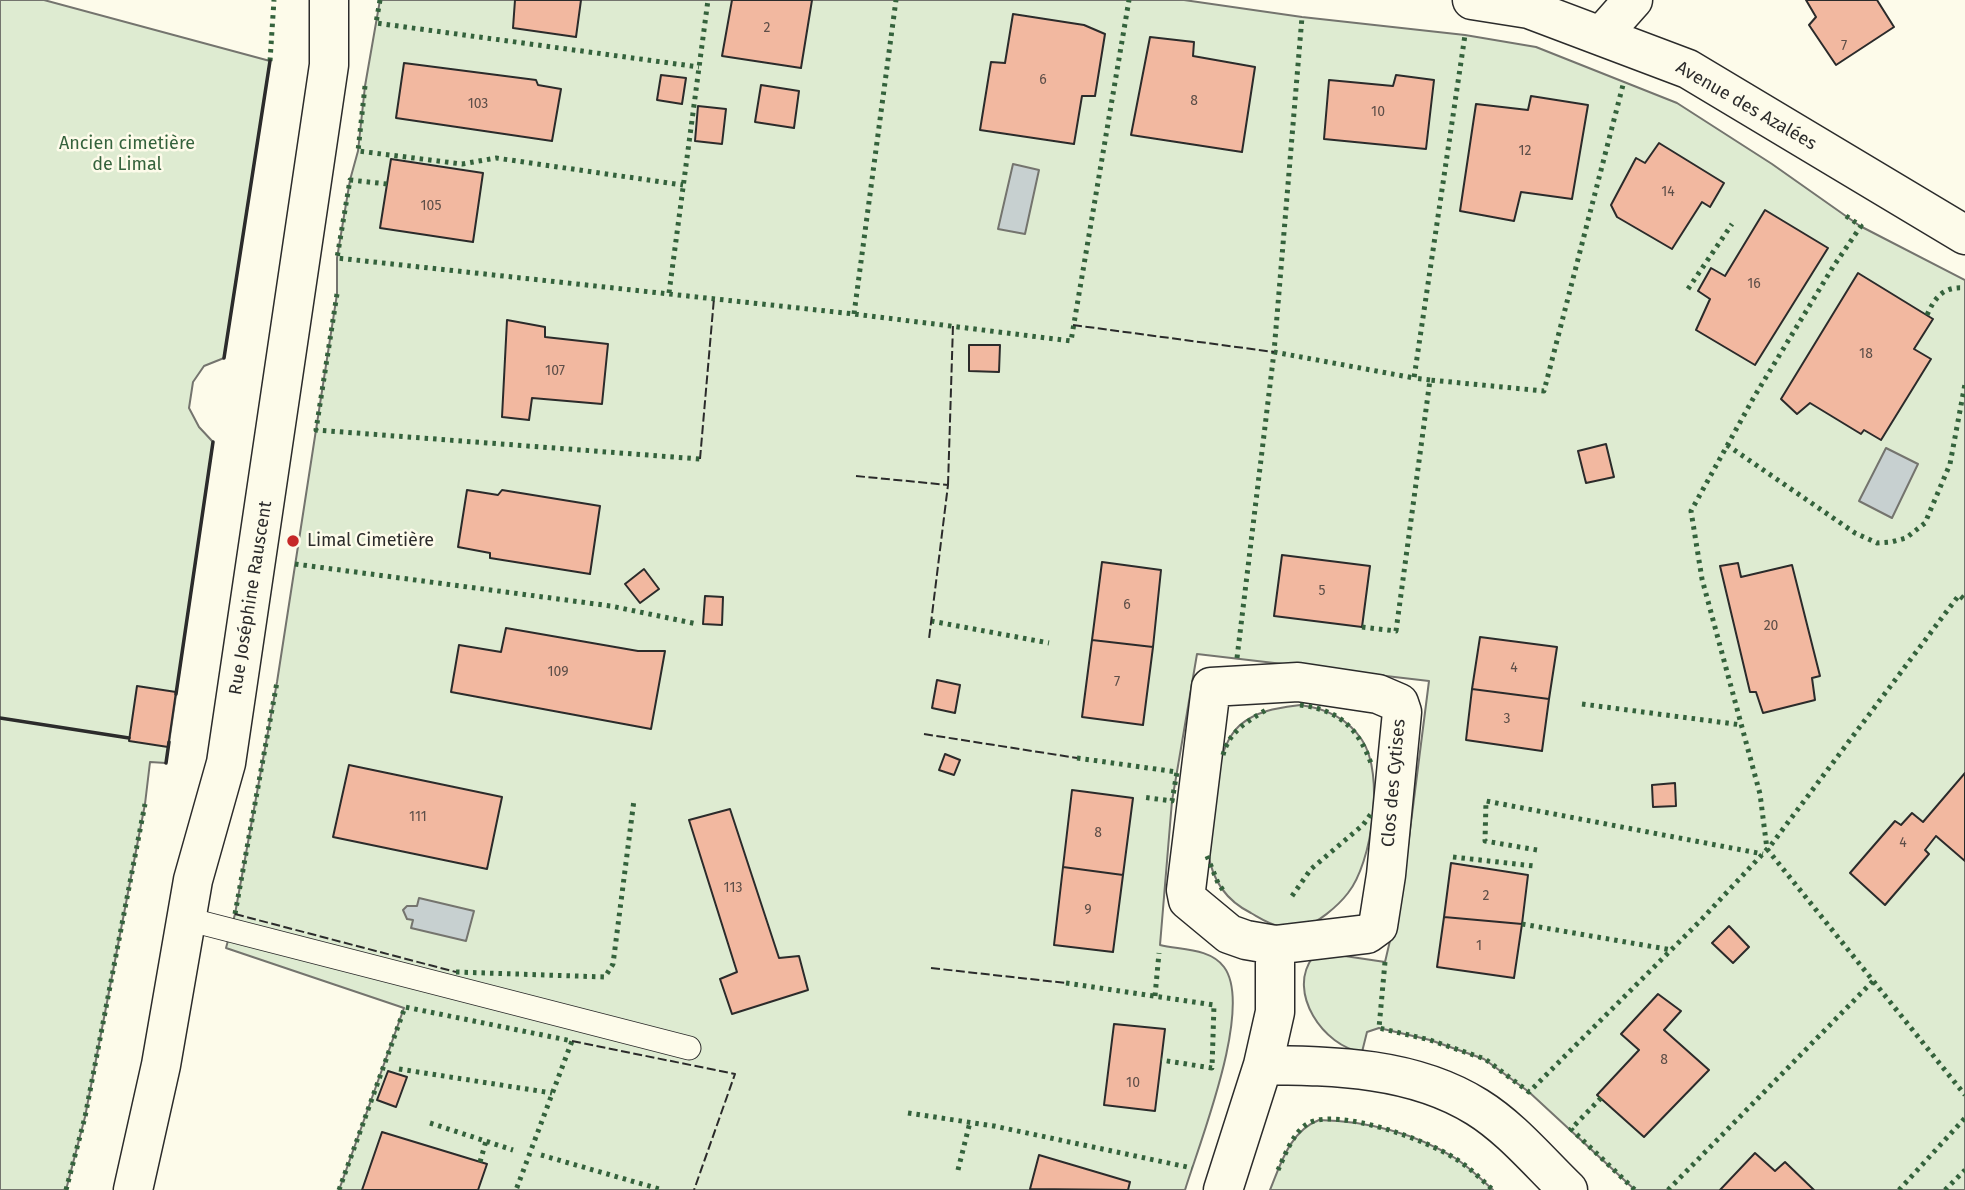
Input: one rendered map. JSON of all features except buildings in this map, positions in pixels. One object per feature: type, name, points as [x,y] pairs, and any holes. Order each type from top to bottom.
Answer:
[{"type":"street","name":"Rue Joséphine Rauscent","points":[[133,1190],[161,1065],[193,880],[226,763],[329,65],[329,0]]},
{"type":"street","name":"Avenue des Azalées","points":[[1472,0],[1529,9],[1688,69],[1965,235]]},
{"type":"street","points":[[1601,36],[1633,0]]},
{"type":"street","name":"Clos des Cytises","points":[[1298,682],[1378,694],[1393,699],[1399,703],[1402,712],[1386,875],[1378,926],[1367,934],[1275,944],[1246,940],[1229,934],[1188,900],[1186,890],[1211,687],[1298,682]]},
{"type":"street","points":[[1223,1190],[1263,1065],[1275,1012],[1275,944]]},
{"type":"street","points":[[1263,1065],[1340,1066],[1385,1073],[1451,1093],[1477,1107],[1499,1124],[1568,1190]]},
{"type":"lane","points":[[187,919],[689,1048]]},
{"type":"green space","name":"Ancien cimetière de Limal","points":[[0,0],[44,0],[270,61],[224,358],[204,366],[193,382],[189,408],[199,427],[213,442],[166,763],[150,762],[145,804],[85,1117],[66,1190],[0,1190]]},
{"type":"green space","points":[[380,0],[1184,0],[1302,17],[1465,35],[1536,47],[1677,103],[1772,164],[1860,226],[1965,280],[1965,1190],[1635,1190],[1529,1092],[1484,1059],[1430,1040],[1379,1028],[1367,1032],[1362,1052],[1335,1040],[1313,1016],[1304,986],[1306,971],[1313,957],[1338,955],[1385,962],[1403,885],[1429,681],[1197,654],[1172,801],[1160,945],[1203,953],[1218,961],[1224,967],[1232,986],[1233,1012],[1221,1076],[1185,1190],[339,1190],[404,1008],[226,948],[235,914],[277,682],[337,294],[337,258],[350,180],[358,151],[365,86]]},
{"type":"green space","points":[[1300,705],[1318,709],[1343,720],[1362,740],[1369,755],[1374,795],[1373,818],[1364,861],[1348,893],[1314,923],[1296,928],[1269,923],[1233,901],[1221,887],[1213,871],[1208,854],[1207,835],[1208,816],[1220,764],[1227,743],[1235,731],[1247,720],[1261,713]]},
{"type":"green space","points":[[1319,1120],[1372,1126],[1406,1135],[1439,1149],[1460,1162],[1493,1190],[1270,1190],[1294,1140],[1309,1125]]},
{"type":"shaded area","points":[[1013,164],[1039,170],[1025,234],[998,229]]},
{"type":"shaded area","points":[[1886,448],[1918,464],[1892,518],[1859,501]]},
{"type":"shaded area","points":[[419,898],[474,911],[466,941],[411,928],[413,920],[407,919],[403,910],[407,906],[417,906]]},
{"type":"hedge","points":[[270,61],[274,0]]},
{"type":"hedge","points":[[380,0],[376,23],[699,67]]},
{"type":"hedge","points":[[669,293],[708,0]]},
{"type":"hedge","points":[[854,314],[896,0]]},
{"type":"hedge","points":[[387,184],[350,180],[337,258],[854,314],[1071,341],[1129,0]]},
{"type":"hedge","points":[[1237,658],[1274,352],[1302,17]]},
{"type":"hedge","points":[[1430,380],[1414,378],[1465,35]]},
{"type":"hedge","points":[[1362,627],[1396,631],[1430,380],[1544,391],[1624,81]]},
{"type":"hedge","points":[[365,86],[358,151],[462,164],[496,158],[683,185]]},
{"type":"hedge","points":[[1846,216],[1861,226],[1754,397],[1691,511],[1702,579],[1760,794],[1767,849],[1965,1095]]},
{"type":"hedge","points":[[1688,289],[1732,224]]},
{"type":"hedge","points":[[1927,315],[1941,294],[1951,289],[1965,288]]},
{"type":"hedge","points":[[337,294],[316,430],[700,459]]},
{"type":"hedge","points":[[1274,352],[1414,378]]},
{"type":"hedge","points":[[1727,445],[1855,533],[1877,543],[1891,542],[1906,538],[1925,523],[1950,464],[1965,384]]},
{"type":"hedge","points":[[295,564],[611,606],[697,624]]},
{"type":"hedge","points":[[1385,962],[1379,1028],[1430,1040],[1485,1059],[1529,1092],[1701,920],[1771,845],[1959,595],[1965,600]]},
{"type":"hedge","points":[[931,621],[1049,643]]},
{"type":"hedge","points":[[235,914],[277,682]]},
{"type":"hedge","points":[[1582,704],[1742,725]]},
{"type":"hedge","points":[[1300,705],[1326,711],[1346,724],[1361,742],[1372,766]]},
{"type":"hedge","points":[[1223,755],[1234,734],[1245,723],[1266,710]]},
{"type":"hedge","points":[[1077,758],[1177,772],[1172,801],[1142,797]]},
{"type":"hedge","points":[[456,972],[605,977],[613,964],[634,800]]},
{"type":"hedge","points":[[1537,850],[1485,841],[1486,801],[1763,854]]},
{"type":"hedge","points":[[66,1190],[85,1117],[145,804]]},
{"type":"hedge","points":[[1292,896],[1311,869],[1363,825],[1373,811]]},
{"type":"hedge","points":[[1207,856],[1225,893]]},
{"type":"hedge","points":[[1453,857],[1534,866]]},
{"type":"hedge","points":[[1522,924],[1672,950]]},
{"type":"hedge","points":[[1155,996],[1159,953]]},
{"type":"hedge","points":[[1668,1190],[1874,980]]},
{"type":"hedge","points":[[1066,983],[1214,1005],[1212,1068],[1161,1060]]},
{"type":"hedge","points":[[339,1190],[405,1007],[572,1041],[516,1190]]},
{"type":"hedge","points":[[399,1069],[552,1093]]},
{"type":"hedge","points":[[1601,1098],[1571,1129],[1635,1190]]},
{"type":"hedge","points":[[908,1113],[994,1126],[1192,1168]]},
{"type":"hedge","points":[[1899,1190],[1965,1118]]},
{"type":"hedge","points":[[1278,1170],[1302,1128],[1321,1120],[1339,1119],[1382,1128],[1425,1143],[1461,1162],[1493,1190]]},
{"type":"hedge","points":[[958,1170],[970,1122]]},
{"type":"hedge","points":[[430,1123],[513,1150]]},
{"type":"hedge","points":[[480,1162],[486,1141]]},
{"type":"hedge","points":[[541,1155],[663,1190]]},
{"type":"hedge","points":[[1945,1190],[1965,1170]]},
{"type":"fence","points":[[700,459],[714,298]]},
{"type":"fence","points":[[948,485],[953,325]]},
{"type":"fence","points":[[1073,325],[1274,352]]},
{"type":"fence","points":[[856,476],[948,485],[929,639]]},
{"type":"fence","points":[[924,734],[1077,758]]},
{"type":"fence","points":[[235,914],[456,972]]},
{"type":"fence","points":[[931,968],[1066,983]]},
{"type":"fence","points":[[572,1041],[735,1074],[694,1190]]},
{"type":"wall","points":[[224,358],[270,61]]},
{"type":"wall","points":[[176,694],[213,442]]},
{"type":"wall","points":[[0,718],[129,738]]},
{"type":"wall","points":[[166,763],[169,742]]},
{"type":"place","name":"Limal Cimetière","points":[[293,541]]}]
